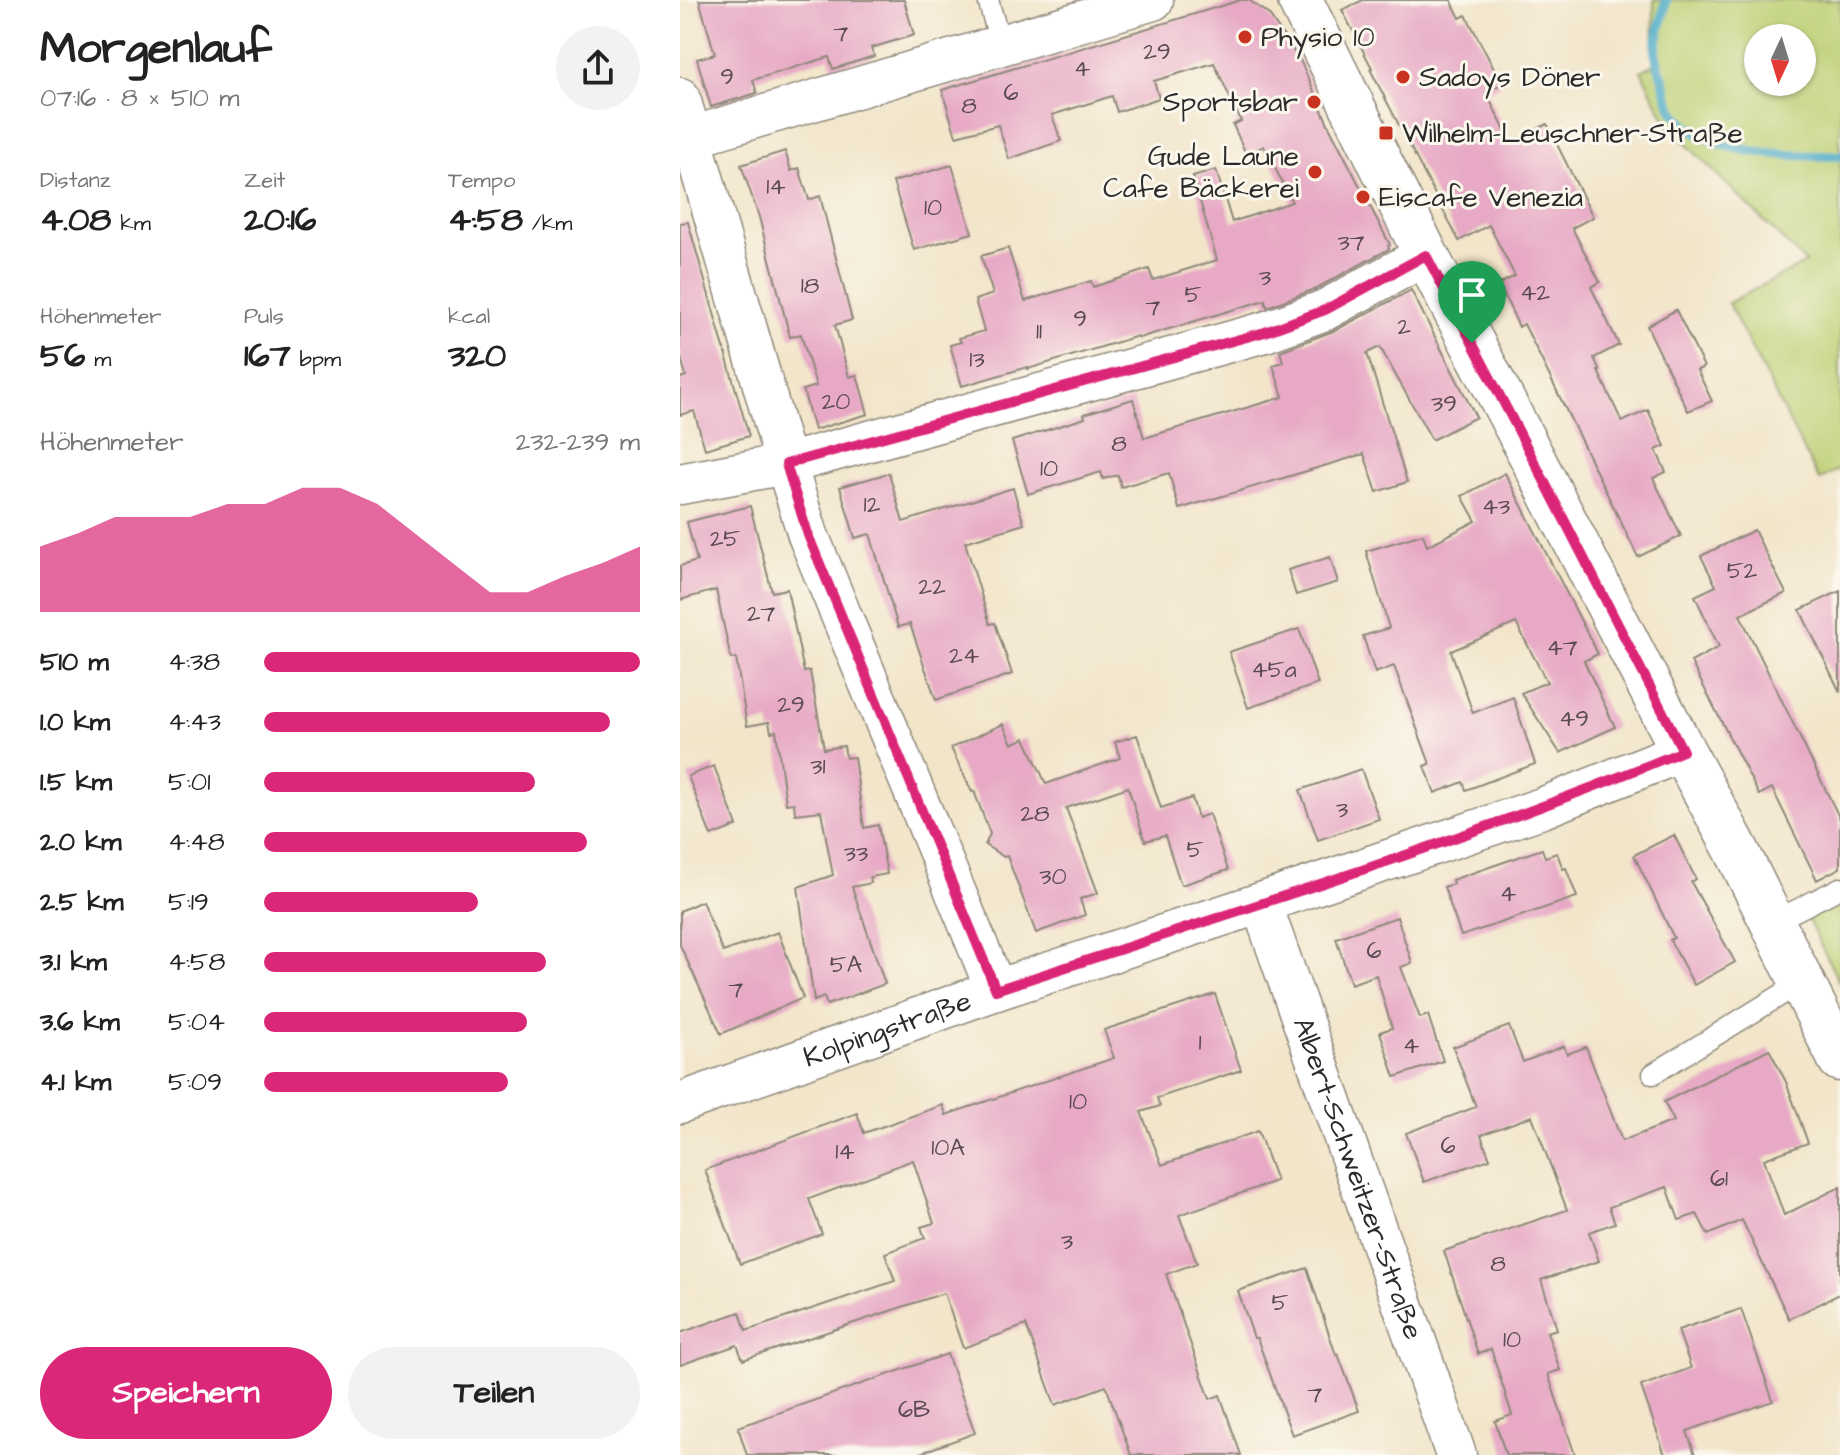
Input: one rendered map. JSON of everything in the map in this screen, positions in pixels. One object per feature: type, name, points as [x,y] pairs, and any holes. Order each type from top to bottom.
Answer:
[{"type":"main road","points":[[1300,0],[1426,255],[1736,849],[1840,1059]]},
{"type":"street","points":[[691,137],[1153,0]]},
{"type":"street","points":[[680,98],[808,535],[996,990]]},
{"type":"street","points":[[680,484],[786,464],[1265,332],[1325,310],[1426,255]]},
{"type":"street","name":"Kolpingstraße","points":[[680,1103],[996,990],[1542,808],[1683,751]]},
{"type":"street","name":"Albert-Schweitzer-Straße","points":[[1261,903],[1456,1455]]},
{"type":"lane","points":[[988,0],[1001,45]]},
{"type":"lane","points":[[1773,922],[1840,888]]},
{"type":"lane","points":[[1653,1074],[1802,982]]},
{"type":"green space","points":[[1654,0],[1840,0],[1840,469],[1819,480],[1728,303],[1806,263],[1669,127],[1641,71],[1653,65]]},
{"type":"green space","points":[[1840,895],[1840,984],[1804,912]]},
{"type":"building","points":[[699,0],[904,0],[914,35],[871,48],[874,56],[833,69],[829,57],[753,80],[757,93],[711,107],[697,59],[715,54]]},
{"type":"building","points":[[1249,0],[1269,15],[1301,62],[1328,124],[1390,245],[1389,249],[1315,289],[1267,307],[1265,300],[962,386],[950,345],[961,342],[959,338],[984,331],[975,300],[993,294],[981,256],[1008,248],[1025,301],[1091,281],[1093,287],[1149,269],[1153,280],[1217,260],[1193,177],[1216,170],[1232,222],[1292,202],[1264,146],[1246,154],[1233,125],[1241,121],[1214,63],[1154,81],[1159,98],[1117,112],[1112,96],[1052,115],[1061,141],[1009,159],[998,125],[956,136],[942,90]]},
{"type":"building","points":[[1363,0],[1451,0],[1460,18],[1466,15],[1502,84],[1486,92],[1511,143],[1547,124],[1593,217],[1572,228],[1600,282],[1591,287],[1619,345],[1594,358],[1598,371],[1622,422],[1648,410],[1665,446],[1656,450],[1666,472],[1653,478],[1681,536],[1638,557],[1524,324],[1519,327],[1499,284],[1515,276],[1489,225],[1459,241],[1370,69],[1342,10]]},
{"type":"building","points":[[785,151],[791,171],[799,168],[809,200],[820,196],[852,320],[835,325],[849,377],[857,375],[868,414],[814,430],[803,390],[816,386],[801,334],[790,337],[759,217],[741,165]]},
{"type":"building","points":[[952,165],[972,233],[914,250],[893,182]]},
{"type":"building","points":[[688,222],[749,436],[705,449],[694,411],[680,415],[680,378],[686,376],[680,354],[680,223]]},
{"type":"building","points":[[1411,290],[1476,417],[1432,440],[1380,347],[1367,353],[1407,482],[1377,492],[1364,454],[1179,509],[1169,473],[1121,487],[1118,475],[1103,479],[1101,472],[1028,494],[1012,441],[1133,399],[1144,438],[1283,397],[1273,365],[1283,362],[1280,351],[1336,330]]},
{"type":"building","points":[[1676,310],[1704,367],[1697,370],[1712,401],[1688,411],[1647,326]]},
{"type":"building","points":[[889,473],[903,522],[1013,488],[1024,524],[965,542],[990,624],[995,623],[1012,674],[936,700],[910,624],[898,627],[870,534],[855,538],[840,487]]},
{"type":"building","points":[[1505,473],[1598,654],[1584,661],[1615,727],[1560,753],[1521,693],[1547,682],[1516,623],[1451,651],[1473,713],[1513,697],[1535,764],[1466,790],[1463,782],[1435,793],[1425,766],[1430,764],[1394,666],[1375,673],[1363,636],[1389,628],[1366,551],[1423,534],[1427,546],[1476,521],[1462,496]]},
{"type":"building","points":[[750,506],[772,592],[787,589],[804,672],[810,671],[824,749],[844,746],[846,758],[854,757],[864,828],[878,825],[887,874],[870,877],[871,883],[852,887],[885,984],[827,1005],[824,997],[814,1001],[798,887],[833,875],[821,811],[795,814],[794,803],[786,804],[776,731],[771,732],[769,722],[747,726],[736,658],[731,659],[716,590],[680,600],[680,566],[697,561],[687,522]]},
{"type":"building","points":[[1754,530],[1786,593],[1740,615],[1840,819],[1840,868],[1817,880],[1772,788],[1759,795],[1691,662],[1719,647],[1695,596],[1716,586],[1701,556]]},
{"type":"building","points":[[1330,557],[1338,582],[1296,595],[1288,570]]},
{"type":"building","points":[[1840,591],[1840,692],[1800,610]]},
{"type":"building","points":[[1299,629],[1318,684],[1248,708],[1229,652]]},
{"type":"building","points":[[1003,724],[1012,744],[1025,738],[1046,784],[1120,758],[1115,742],[1137,735],[1161,808],[1192,798],[1198,818],[1209,814],[1228,870],[1181,885],[1165,836],[1145,841],[1128,787],[1066,808],[1098,893],[1080,899],[1085,915],[1036,933],[1007,856],[985,845],[990,834],[974,791],[951,748]]},
{"type":"building","points":[[714,766],[737,826],[711,836],[688,776]]},
{"type":"building","points":[[1361,769],[1379,819],[1318,840],[1300,790]]},
{"type":"building","points":[[1674,835],[1696,879],[1691,882],[1735,962],[1694,985],[1670,940],[1674,938],[1634,855]]},
{"type":"building","points":[[1542,849],[1545,857],[1557,853],[1577,897],[1461,936],[1444,887],[1453,884],[1452,880]]},
{"type":"building","points":[[702,901],[723,952],[778,932],[803,998],[721,1034],[680,945],[680,911]]},
{"type":"building","points":[[1397,917],[1412,963],[1401,967],[1420,1018],[1428,1015],[1443,1061],[1395,1077],[1380,1032],[1392,1028],[1376,975],[1351,984],[1336,938]]},
{"type":"building","points":[[1215,994],[1241,1070],[1157,1098],[1160,1106],[1141,1112],[1162,1165],[1258,1131],[1276,1181],[1179,1215],[1197,1263],[1166,1274],[1210,1399],[1220,1395],[1241,1455],[1131,1455],[1106,1386],[1055,1405],[1026,1325],[963,1348],[944,1293],[743,1360],[737,1345],[680,1365],[680,1333],[740,1312],[746,1331],[895,1281],[885,1253],[925,1238],[921,1227],[934,1223],[913,1160],[809,1199],[822,1234],[740,1264],[705,1170],[857,1113],[864,1133],[943,1105],[946,1115],[1114,1058],[1104,1030]]},
{"type":"building","points":[[1509,1026],[1523,1062],[1564,1046],[1567,1054],[1586,1047],[1622,1141],[1674,1121],[1664,1102],[1769,1049],[1786,1082],[1808,1143],[1764,1159],[1784,1215],[1840,1187],[1840,1294],[1789,1319],[1742,1220],[1708,1235],[1697,1214],[1679,1220],[1667,1187],[1609,1207],[1615,1223],[1589,1232],[1599,1261],[1541,1280],[1557,1329],[1547,1332],[1560,1370],[1548,1374],[1575,1455],[1506,1455],[1495,1421],[1512,1415],[1491,1349],[1478,1354],[1444,1251],[1567,1210],[1532,1116],[1481,1135],[1490,1159],[1424,1182],[1406,1133],[1476,1107],[1453,1047]]},
{"type":"building","points":[[1307,1268],[1336,1355],[1359,1411],[1292,1435],[1238,1291]]},
{"type":"building","points":[[1741,1309],[1773,1401],[1687,1431],[1695,1455],[1665,1455],[1641,1386],[1691,1368],[1678,1330]]},
{"type":"building","points":[[947,1354],[975,1433],[915,1455],[747,1455],[738,1427]]},
{"type":"waterway","points":[[1666,0],[1656,58],[1671,106],[1690,128],[1708,139],[1752,151],[1840,156]]},
{"type":"place","name":"Physio 10","points":[[1245,37]]},
{"type":"place","name":"Sadoys Döner","points":[[1403,77]]},
{"type":"place","name":"Sportsbar","points":[[1314,102]]},
{"type":"place","name":"Wilhelm-Leuschner-Straße","points":[[1386,133]]},
{"type":"place","name":"Gude Laune Cafe Bäckerei","points":[[1315,172]]},
{"type":"place","name":"Eiscafe Venezia","points":[[1363,197]]},
{"type":"route","points":[[1426,255],[1472,343],[1683,751],[1542,808],[996,990],[808,535],[786,464],[1265,332],[1325,310],[1426,255]]}]
